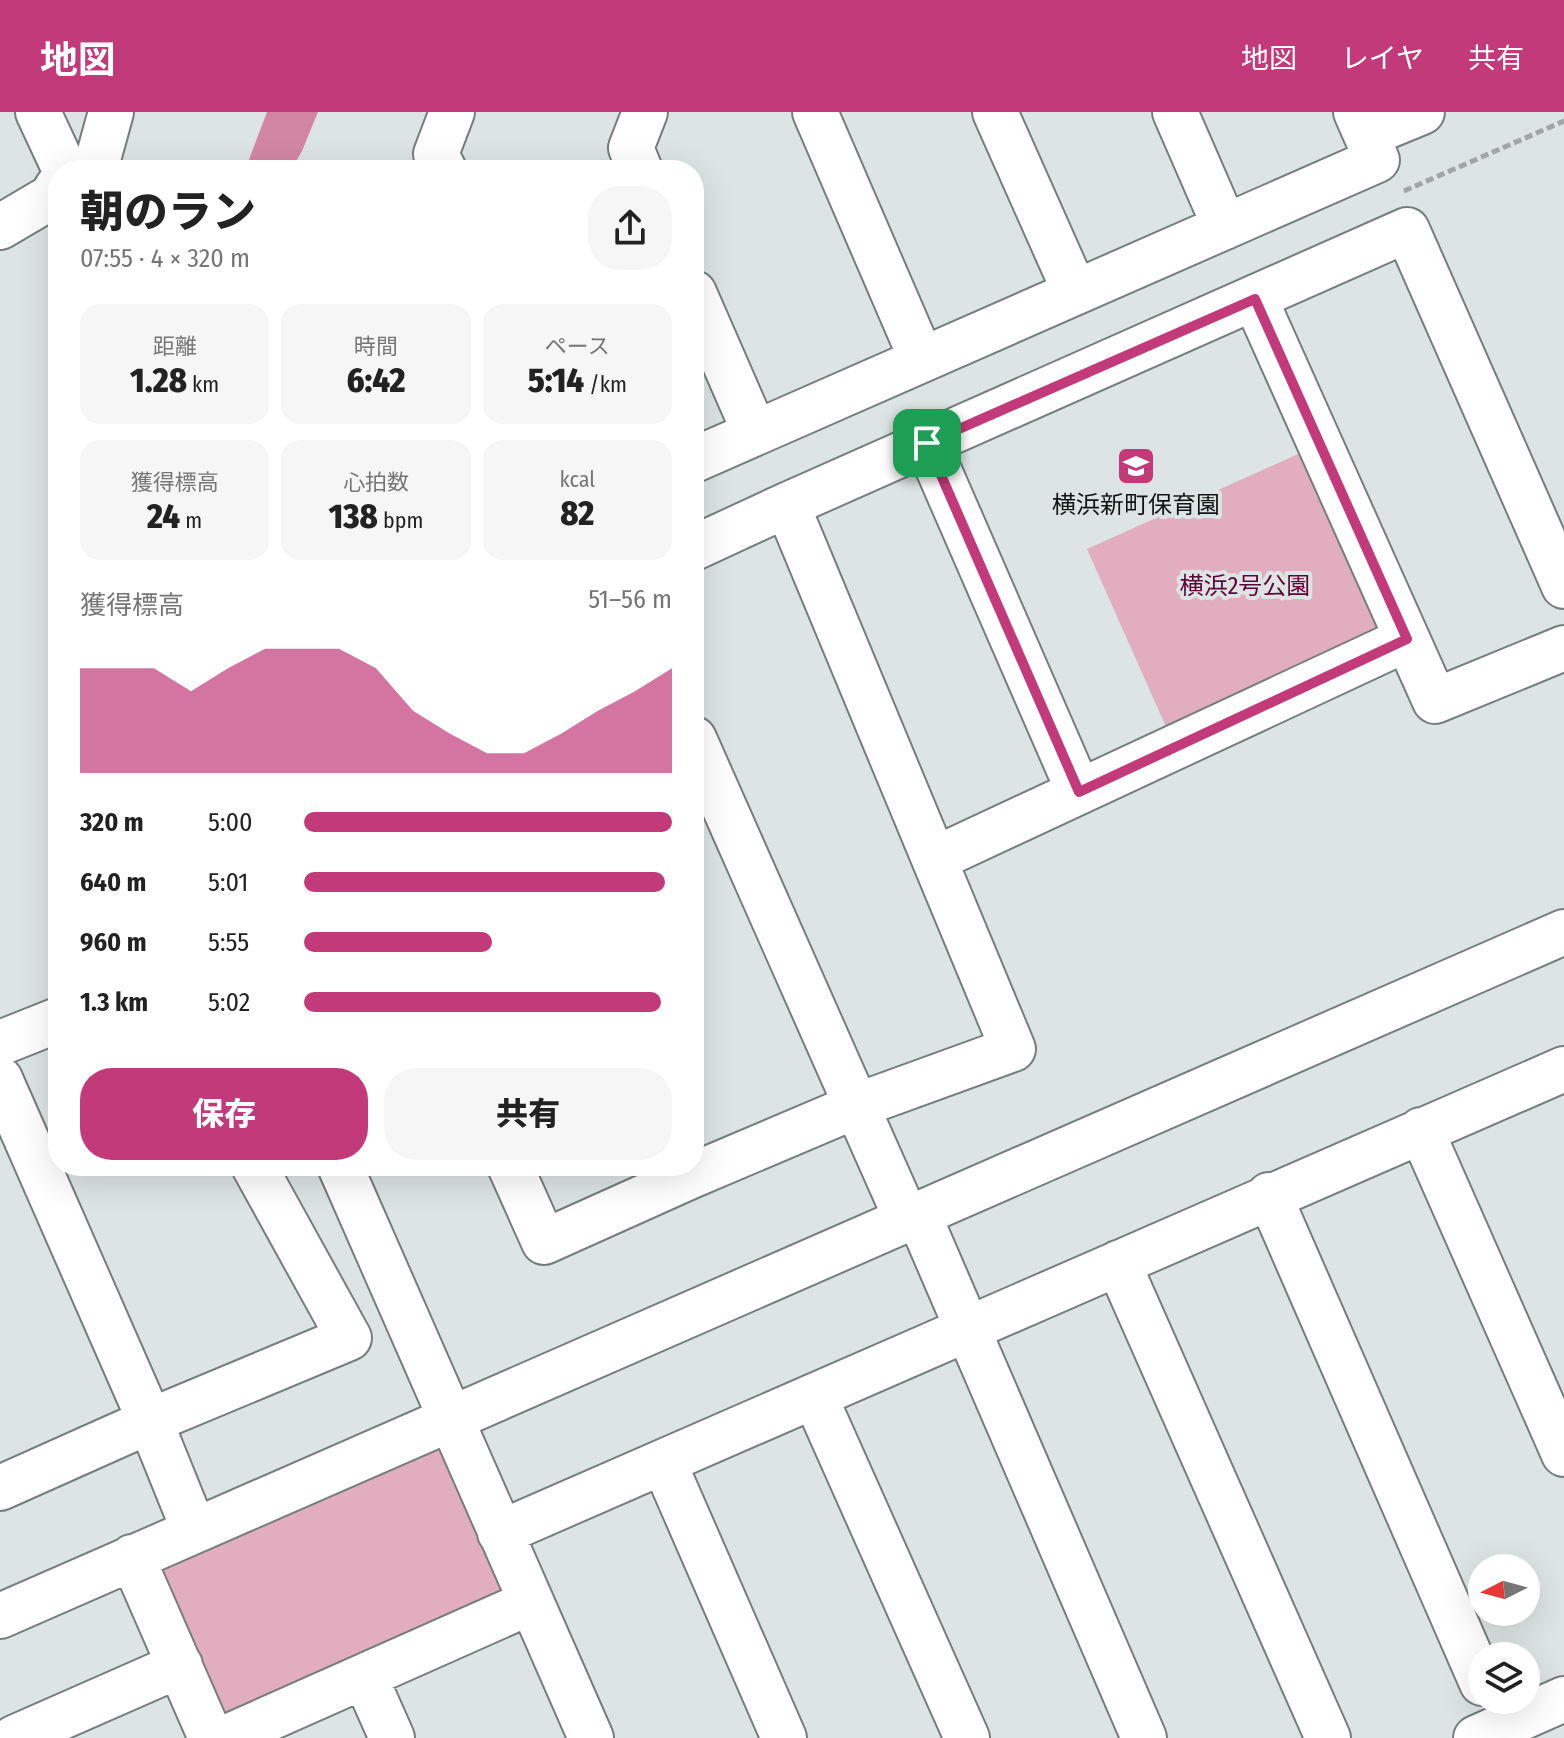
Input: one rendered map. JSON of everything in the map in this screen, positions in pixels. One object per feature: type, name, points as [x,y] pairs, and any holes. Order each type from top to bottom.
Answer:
[{"type":"street","points":[[38,112],[60,160]]},
{"type":"street","points":[[98,160],[111,112]]},
{"type":"street","points":[[439,160],[436,154],[452,112]]},
{"type":"street","points":[[636,160],[631,148],[645,112]]},
{"type":"street","points":[[815,112],[922,360]]},
{"type":"street","points":[[995,112],[1075,292]]},
{"type":"street","points":[[1175,112],[1225,227]]},
{"type":"street","points":[[704,456],[1377,160],[1361,124],[1422,112]]},
{"type":"street","points":[[0,227],[48,199]]},
{"type":"street","points":[[704,543],[1407,230],[1564,586]]},
{"type":"street","points":[[1255,299],[1435,701],[1564,648]]},
{"type":"street","points":[[704,316],[755,433]]},
{"type":"street","points":[[927,443],[1079,792]]},
{"type":"street","points":[[704,1165],[1013,1049],[787,505]]},
{"type":"street","points":[[935,859],[1407,639]]},
{"type":"street","points":[[704,762],[856,1106],[968,1330],[1144,1738]]},
{"type":"street","points":[[0,1616],[1564,932]]},
{"type":"street","points":[[0,1043],[48,1024]]},
{"type":"street","points":[[500,1533],[968,1330],[1269,1195],[1564,1069]]},
{"type":"street","points":[[0,1079],[150,1421],[194,1530]]},
{"type":"street","points":[[1421,1130],[1564,1454]]},
{"type":"street","points":[[1,1485],[349,1338],[260,1176]]},
{"type":"street","points":[[344,1176],[591,1738]]},
{"type":"street","points":[[514,1176],[544,1242],[678,1176]]},
{"type":"street","points":[[1269,1195],[1468,1651]]},
{"type":"street","points":[[1118,1263],[1328,1738]]},
{"type":"street","points":[[815,1397],[967,1738]]},
{"type":"street","points":[[664,1463],[784,1738]]},
{"type":"street","points":[[132,1557],[211,1738]]},
{"type":"street","points":[[225,1738],[531,1602]]},
{"type":"street","points":[[16,1738],[180,1665]]},
{"type":"street","points":[[365,1677],[392,1738]]},
{"type":"street","points":[[1489,1722],[1564,1699]]},
{"type":"green space","name":"横浜2号公園","points":[[1307,450],[1387,631],[1167,729],[1087,549]]},
{"type":"green space","points":[[441,1436],[510,1596],[218,1730],[142,1562]]},
{"type":"shaded area","points":[[267,112],[318,112],[297,160],[249,160]]},
{"type":"place","name":"横浜新町保育園","points":[[1136,466]]},
{"type":"route","points":[[1255,299],[1407,639],[1079,792],[927,443],[1255,299]]}]
